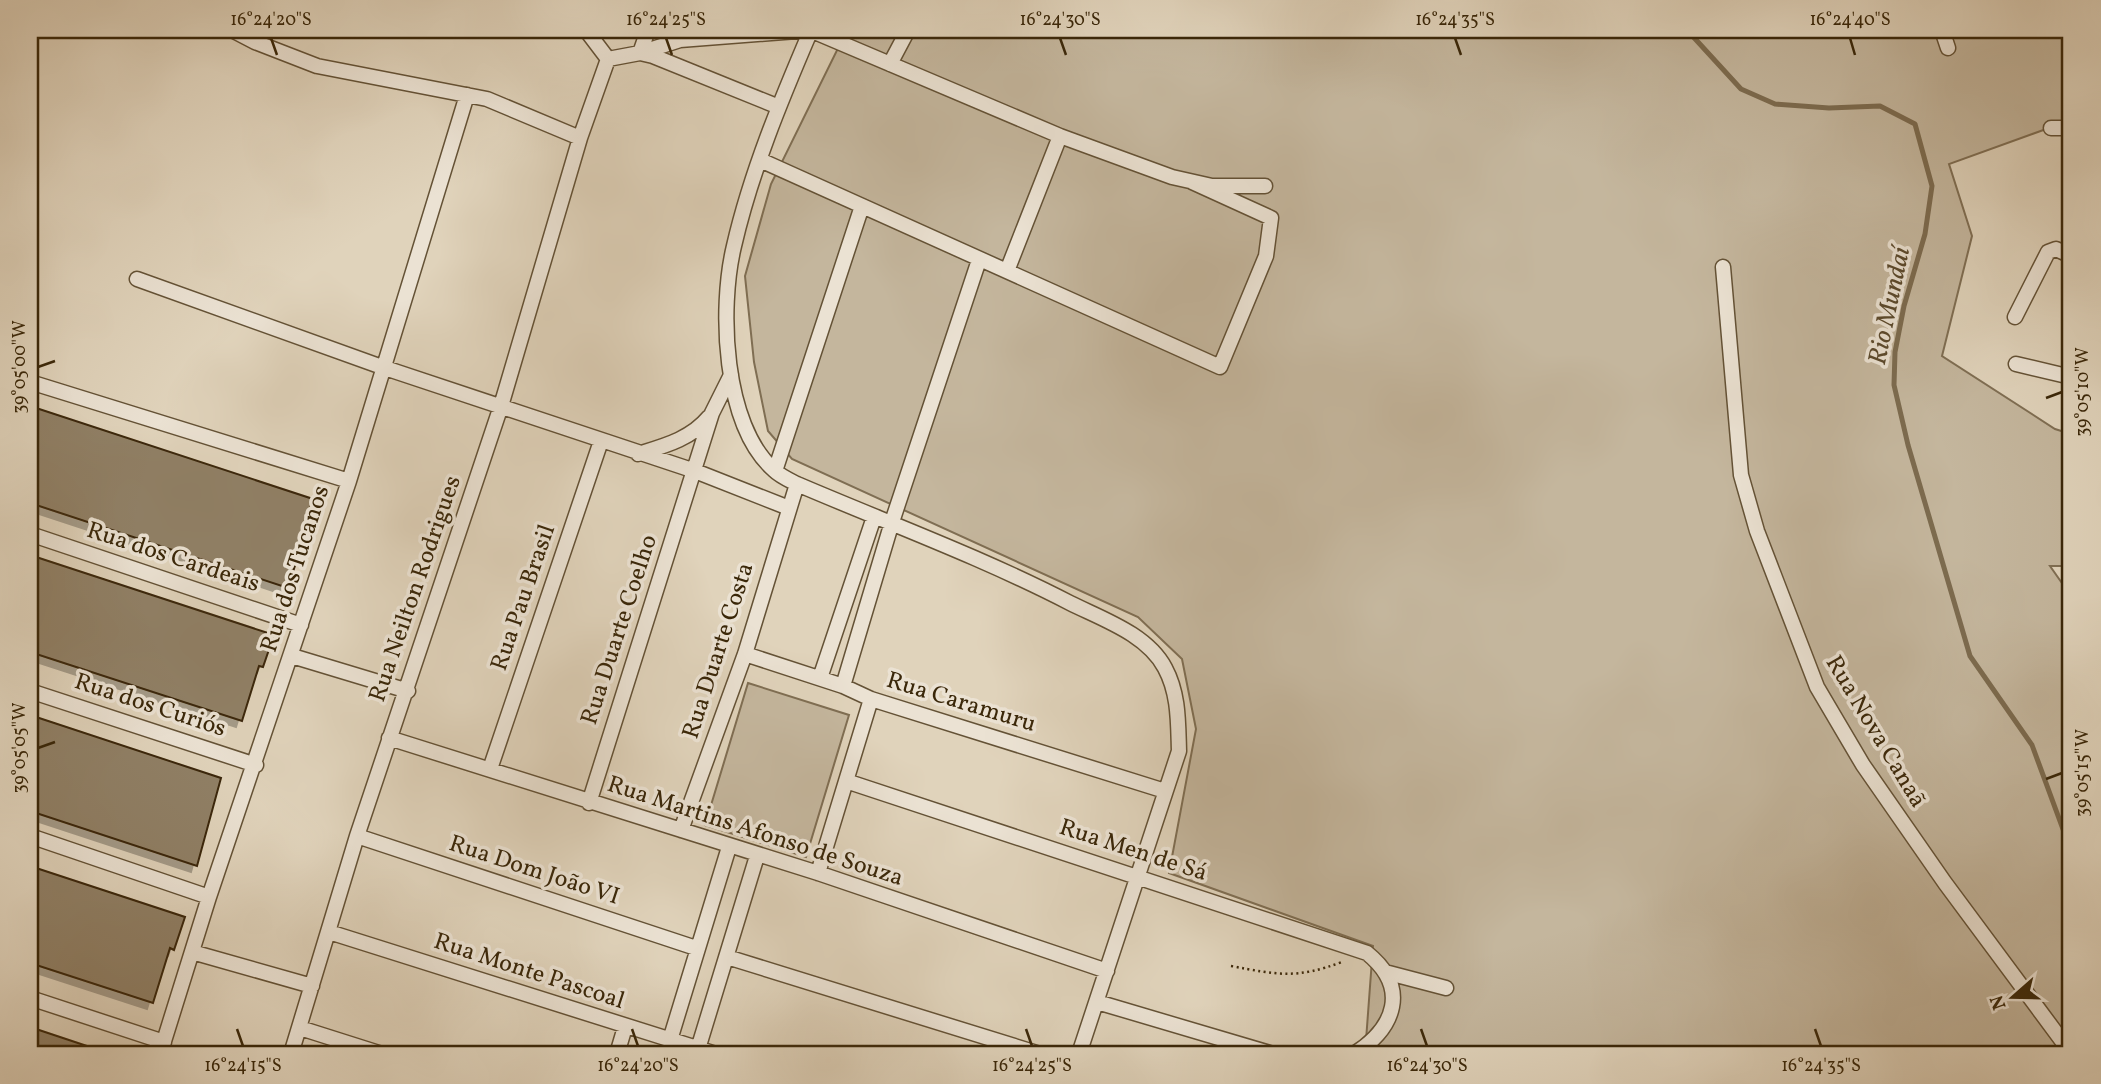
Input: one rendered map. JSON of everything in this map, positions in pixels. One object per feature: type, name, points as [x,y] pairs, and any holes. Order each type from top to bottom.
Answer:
[{"type":"street","points":[[232,30],[317,66],[467,95],[507,106],[580,138]]},
{"type":"street","points":[[586,30],[608,59],[640,53],[680,40],[738,32],[811,30],[1060,136],[1192,183],[1271,218],[1266,256],[1220,367],[760,160]]},
{"type":"street","points":[[640,53],[648,30]]},
{"type":"street","points":[[811,30],[760,160],[732,257],[727,328],[731,375],[742,420],[758,452],[775,471],[797,484],[1019,577],[1144,643],[1165,667],[1178,704],[1179,751],[1079,1054]]},
{"type":"street","points":[[890,64],[908,30]]},
{"type":"street","points":[[1942,30],[1948,48]]},
{"type":"street","points":[[640,53],[779,107]]},
{"type":"street","name":"Rua Neilton Rodrigues","points":[[291,1054],[357,836],[389,738],[408,691],[501,406],[580,138],[608,59]]},
{"type":"street","name":"Rua dos Tucanos","points":[[162,1048],[209,897],[256,765],[349,481],[467,95]]},
{"type":"street","points":[[2052,128],[2071,128]]},
{"type":"street","points":[[1007,271],[1060,136]]},
{"type":"street","points":[[1192,183],[1265,186]]},
{"type":"street","points":[[775,471],[862,206]]},
{"type":"street","points":[[2015,317],[2048,252],[2056,249],[2071,256]]},
{"type":"street","points":[[844,686],[892,522],[979,260]]},
{"type":"street","name":"Rua Nova Canaã","points":[[1723,267],[1741,475],[1757,531],[1808,667],[1863,765],[1945,883],[2071,1053]]},
{"type":"street","points":[[137,279],[382,367],[695,471],[789,508]]},
{"type":"street","points":[[2016,364],[2071,377]]},
{"type":"street","points":[[638,454],[685,437],[701,427],[712,413],[731,375]]},
{"type":"street","points":[[30,382],[349,481]]},
{"type":"street","name":"Rua Duarte Coelho","points":[[589,803],[712,413]]},
{"type":"street","name":"Rua Pau Brasil","points":[[490,769],[601,441]]},
{"type":"street","name":"Rua Duarte Costa","points":[[681,830],[746,654],[797,484]]},
{"type":"street","points":[[820,678],[874,517]]},
{"type":"street","name":"Rua dos Cardeais","points":[[30,534],[301,625]]},
{"type":"street","name":"Rua Caramuru","points":[[746,654],[844,686],[871,699],[1165,791]]},
{"type":"street","points":[[292,656],[408,691]]},
{"type":"street","name":"Rua dos Curiós","points":[[30,691],[256,765]]},
{"type":"street","points":[[818,873],[871,699]]},
{"type":"street","name":"Rua Martins Afonso de Souza","points":[[389,738],[818,873],[1107,971]]},
{"type":"street","name":"Rua Men de Sá","points":[[846,781],[1367,953],[1388,979]]},
{"type":"street","points":[[30,836],[209,897]]},
{"type":"street","name":"Rua Dom João VI","points":[[357,836],[696,948]]},
{"type":"street","points":[[670,1040],[729,847]]},
{"type":"street","points":[[698,1049],[757,856]]},
{"type":"street","name":"Rua Monte Pascoal","points":[[330,932],[716,1054]]},
{"type":"street","points":[[192,952],[312,986]]},
{"type":"street","points":[[727,957],[1040,1054]]},
{"type":"street","points":[[1354,1054],[1378,1036],[1391,1016],[1388,979],[1446,988]]},
{"type":"street","points":[[30,999],[162,1048]]},
{"type":"street","points":[[1097,1002],[1273,1054]]},
{"type":"street","points":[[617,1054],[625,1027]]},
{"type":"street","points":[[300,1028],[382,1054]]},
{"type":"path","points":[[1231,966],[1284,976],[1312,973],[1347,960]]},
{"type":"shaded area","points":[[847,30],[1898,30],[1900,33],[1908,30],[2071,30],[2071,120],[1949,164],[1972,236],[1942,356],[2055,429],[2071,434],[2071,566],[2050,566],[2071,596],[2071,1054],[1365,1054],[1373,946],[1169,873],[1196,729],[1182,659],[1138,617],[792,459],[768,431],[754,362],[745,276],[771,184]]},
{"type":"shaded area","points":[[748,683],[849,715],[806,857],[705,825]]},
{"type":"building","points":[[30,406],[313,499],[295,554],[298,556],[288,588],[30,503]]},
{"type":"building","points":[[30,555],[274,635],[263,667],[259,666],[242,721],[30,652]]},
{"type":"building","points":[[30,715],[221,778],[197,866],[30,811]]},
{"type":"building","points":[[30,866],[185,917],[174,950],[170,948],[153,1003],[30,963]]},
{"type":"building","points":[[30,1027],[105,1052],[105,1054],[30,1054]]},
{"type":"waterway","name":"Rio Mundaí","points":[[1687,30],[1741,89],[1775,104],[1829,108],[1880,106],[1915,124],[1932,186],[1925,234],[1904,306],[1895,352],[1894,385],[1908,445],[1970,656],[2032,745],[2071,851]]}]
